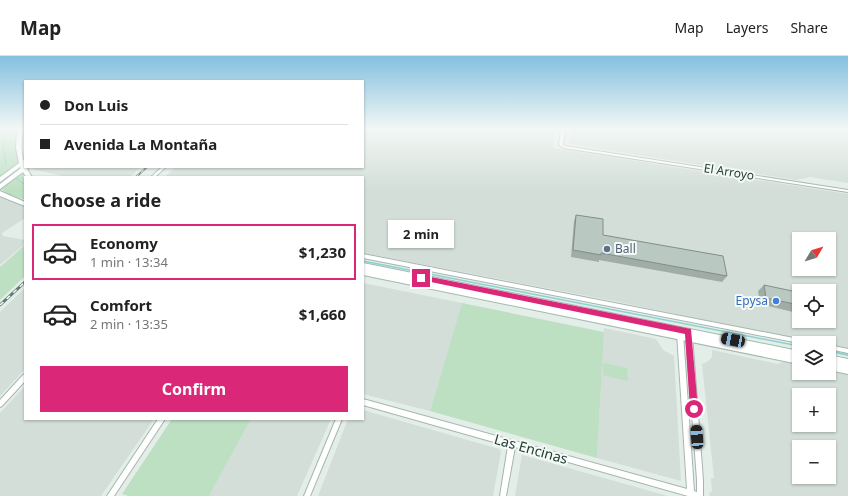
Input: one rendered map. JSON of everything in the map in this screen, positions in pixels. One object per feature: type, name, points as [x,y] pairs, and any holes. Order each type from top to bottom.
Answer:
[{"type":"main road","points":[[18,150],[18,153],[24,165]]},
{"type":"main road","points":[[0,180],[24,165]]},
{"type":"main road","points":[[0,186],[24,165]]},
{"type":"main road","points":[[0,193],[24,204]]},
{"type":"main road","points":[[364,266],[734,344],[792,358]]},
{"type":"main road","points":[[364,272],[680,333]]},
{"type":"main road","points":[[734,344],[792,353]]},
{"type":"main road","points":[[836,361],[848,363]]},
{"type":"main road","points":[[836,367],[848,370]]},
{"type":"street","name":"El Arroyo","points":[[584,150],[848,191]]},
{"type":"street","points":[[154,176],[163,168]]},
{"type":"street","points":[[364,256],[792,340]]},
{"type":"street","points":[[680,333],[691,493]]},
{"type":"street","points":[[689,335],[700,496]]},
{"type":"street","points":[[836,348],[848,351]]},
{"type":"street","points":[[0,404],[24,378]]},
{"type":"street","name":"Las Encinas","points":[[364,402],[700,496]]},
{"type":"street","points":[[110,496],[161,420]]},
{"type":"street","points":[[307,496],[339,420]]},
{"type":"street","points":[[503,496],[512,443]]},
{"type":"shaded area","points":[[364,150],[563,150],[848,194],[848,349],[836,347],[836,336],[792,336],[792,338],[614,301],[364,253],[364,176],[166,176],[174,168],[364,168]]},
{"type":"shaded area","points":[[604,150],[848,150],[848,183],[810,177],[796,180]]},
{"type":"shaded area","points":[[140,168],[131,176],[63,176],[32,169]]},
{"type":"shaded area","points":[[0,195],[6,200],[24,206],[24,219],[2,233],[3,236],[24,240],[24,245],[0,265]]},
{"type":"shaded area","points":[[364,283],[462,303],[430,411],[364,394]]},
{"type":"shaded area","points":[[24,289],[24,370],[0,396],[0,312]]},
{"type":"shaded area","points":[[604,328],[656,339],[663,350],[674,356],[681,481],[597,458]]},
{"type":"shaded area","points":[[712,350],[778,364],[785,361],[792,362],[792,380],[836,380],[836,371],[848,374],[848,496],[710,496],[709,492],[712,492],[711,478],[714,478],[702,364],[707,362],[712,357]]},
{"type":"shaded area","points":[[24,387],[24,420],[153,420],[101,496],[0,496],[0,413]]},
{"type":"shaded area","points":[[364,410],[499,449],[501,452],[493,496],[318,496],[348,420],[364,420]]},
{"type":"shaded area","points":[[250,420],[331,420],[297,496],[209,496]]},
{"type":"shaded area","points":[[522,455],[668,496],[515,496]]},
{"type":"green space","points":[[0,150],[19,150],[20,161],[28,176],[24,176],[24,200],[8,194],[0,188]]},
{"type":"green space","points":[[24,246],[24,277],[0,300],[0,267]]},
{"type":"green space","points":[[462,303],[604,332],[597,458],[430,411]]},
{"type":"green space","points":[[603,363],[627,368],[628,381],[603,375]]},
{"type":"green space","points":[[171,420],[250,420],[209,496],[128,496],[122,494]]},
{"type":"building","name":"Ball","points":[[576,215],[603,219],[603,235],[723,256],[727,276],[601,253],[601,255],[573,250]]},
{"type":"building","points":[[764,285],[792,291],[792,304],[766,298]]},
{"type":"waterway","points":[[4,150],[6,164]]},
{"type":"waterway","points":[[16,178],[24,184]]},
{"type":"waterway","points":[[364,261],[792,345]]},
{"type":"waterway","points":[[836,352],[848,355]]},
{"type":"railway","points":[[137,176],[146,168]]},
{"type":"railway","points":[[0,305],[24,283]]},
{"type":"place","name":"Ball","points":[[607,249]]},
{"type":"place","name":"Epysa","points":[[776,301]]},
{"type":"route","points":[[421,278],[688,332],[694,409]]}]
